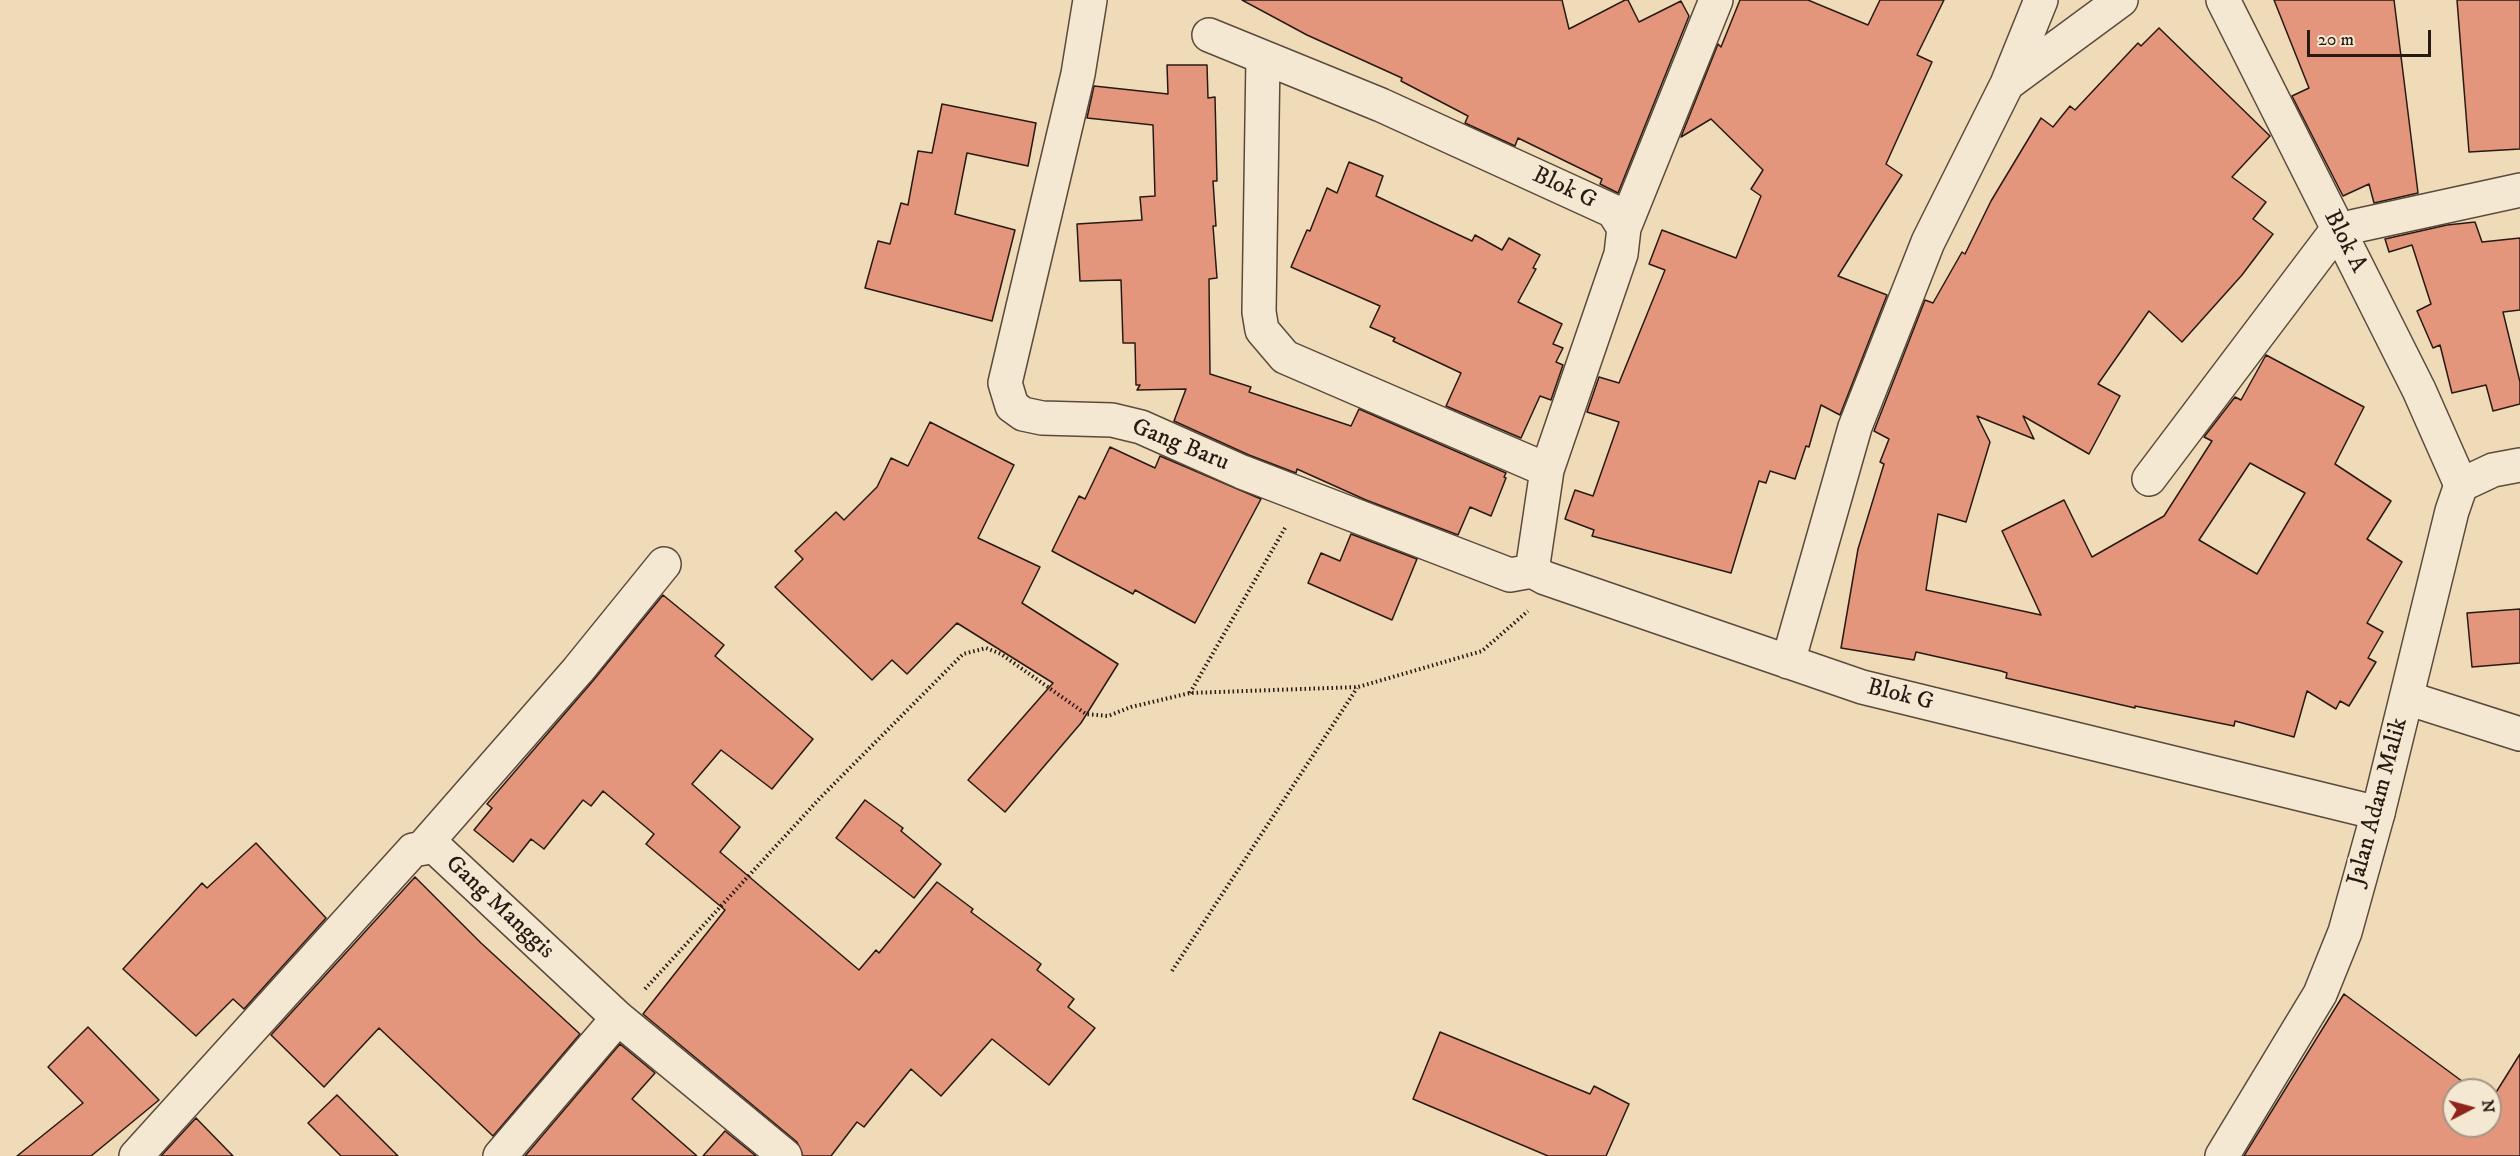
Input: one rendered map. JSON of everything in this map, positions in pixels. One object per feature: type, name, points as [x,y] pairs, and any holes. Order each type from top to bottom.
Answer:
[{"type":"street","name":"Gang Baru","points":[[1090,0],[1078,74],[1005,383],[1012,406],[1023,414],[1042,418],[1112,420],[1141,427],[1242,472],[1510,575],[1538,575]]},
{"type":"street","points":[[1538,575],[1547,470],[1621,254],[1624,228],[1716,0]]},
{"type":"street","points":[[1788,662],[1855,427],[1928,242],[2007,84],[2041,0]]},
{"type":"street","points":[[2007,84],[2121,0]]},
{"type":"street","name":"Blok A","points":[[2223,0],[2419,390],[2461,485]]},
{"type":"street","name":"Blok G","points":[[1209,35],[1382,105],[1612,211],[1624,228]]},
{"type":"street","points":[[1263,58],[1259,312],[1262,330],[1266,337],[1285,357],[1547,470]]},
{"type":"street","points":[[2149,479],[2337,230],[2520,190]]},
{"type":"street","points":[[2461,485],[2493,470],[2520,465]]},
{"type":"street","name":"Jalan Adam Malik","points":[[2222,1156],[2320,994],[2345,932],[2378,813],[2452,511],[2461,485]]},
{"type":"street","points":[[423,847],[578,670],[664,564]]},
{"type":"street","name":"Blok G","points":[[1538,575],[1862,687],[2378,813]]},
{"type":"street","points":[[2407,698],[2520,734]]},
{"type":"street","name":"Gang Manggis","points":[[136,1156],[412,850],[423,847],[437,849],[618,1018],[785,1156]]},
{"type":"street","points":[[500,1156],[618,1018]]},
{"type":"path","points":[[1190,693],[1303,496]]},
{"type":"path","points":[[618,1018],[820,798],[963,654],[986,648],[1001,654],[1086,714],[1097,716],[1108,716],[1131,707],[1190,693],[1358,687],[1482,651],[1527,614],[1538,575]]},
{"type":"path","points":[[1172,971],[1358,687]]},
{"type":"building","points":[[1242,0],[1562,0],[1569,29],[1625,0],[1628,0],[1639,22],[1681,1],[1689,16],[1618,193],[1600,184],[1602,179],[1518,138],[1515,146],[1465,123],[1468,116],[1401,81],[1402,78],[1307,35]]},
{"type":"building","points":[[1740,0],[1808,0],[1868,25],[1880,0],[1944,0],[1917,55],[1932,62],[1886,164],[1902,175],[1838,276],[1887,295],[1840,415],[1821,405],[1809,447],[1806,446],[1795,479],[1770,471],[1766,483],[1759,481],[1731,573],[1592,536],[1594,530],[1565,519],[1575,490],[1593,496],[1619,422],[1587,412],[1599,377],[1619,383],[1665,270],[1649,264],[1662,230],[1736,258],[1761,196],[1751,189],[1763,170],[1711,119],[1681,137],[1718,44],[1721,47]]},
{"type":"building","points":[[2274,0],[2394,0],[2418,193],[2374,203],[2369,184],[2343,196],[2292,96],[2309,88]]},
{"type":"building","points":[[2457,0],[2520,0],[2520,149],[2469,152]]},
{"type":"building","points":[[2159,28],[2270,136],[2232,177],[2266,202],[2253,219],[2273,234],[2242,275],[2182,342],[2149,311],[2098,384],[2120,396],[2089,454],[2023,416],[2034,439],[1977,416],[1990,442],[1966,522],[1938,514],[1926,590],[2041,615],[2002,531],[2064,500],[2092,557],[2164,516],[2212,441],[2204,437],[2235,397],[2241,400],[2266,355],[2364,407],[2335,464],[2391,501],[2367,539],[2402,562],[2367,623],[2383,632],[2368,658],[2376,662],[2349,706],[2340,701],[2336,709],[2307,691],[2294,737],[2235,721],[2234,726],[2135,706],[2135,708],[2006,678],[2007,673],[2001,671],[1916,652],[1914,660],[1841,648],[1858,549],[1884,464],[1880,462],[1889,439],[1874,431],[1925,300],[1933,303],[1962,252],[1965,254],[1991,201],[2041,118],[2053,127],[2070,106],[2075,110],[2138,43],[2141,46]],"holes":[[[2250,463],[2305,493],[2257,574],[2199,540]]]},
{"type":"building","points":[[1167,65],[1207,65],[1208,98],[1215,97],[1217,181],[1213,181],[1216,226],[1213,226],[1217,278],[1209,279],[1210,374],[1251,387],[1249,392],[1351,426],[1359,409],[1506,473],[1491,516],[1470,507],[1458,535],[1366,500],[1297,469],[1296,473],[1249,455],[1174,421],[1186,389],[1137,390],[1140,385],[1136,385],[1135,343],[1123,343],[1121,280],[1080,281],[1077,224],[1142,220],[1140,197],[1155,196],[1153,125],[1087,118],[1094,86],[1168,94]]},
{"type":"building","points":[[942,104],[1036,123],[1028,166],[967,153],[955,214],[1015,230],[992,321],[865,288],[878,241],[890,244],[901,203],[908,205],[918,151],[932,153]]},
{"type":"building","points":[[1349,162],[1383,176],[1376,196],[1472,241],[1475,235],[1502,250],[1509,238],[1540,255],[1533,268],[1536,269],[1518,302],[1562,324],[1553,344],[1563,348],[1556,362],[1563,365],[1551,400],[1540,396],[1521,438],[1446,406],[1461,373],[1393,341],[1395,338],[1370,327],[1380,306],[1291,267],[1307,230],[1310,231],[1327,188],[1337,193]]},
{"type":"building","points":[[2475,222],[2482,242],[2520,238],[2520,310],[2503,312],[2520,382],[2520,404],[2493,411],[2486,385],[2452,393],[2440,345],[2433,348],[2417,311],[2431,304],[2412,245],[2389,252],[2385,239],[2447,225]]},
{"type":"building","points":[[930,422],[1014,465],[978,538],[1040,567],[1022,603],[1118,664],[1081,723],[1005,812],[968,780],[1053,683],[957,623],[907,674],[892,660],[872,680],[775,587],[803,559],[795,551],[836,512],[844,520],[877,487],[891,458],[908,466]]},
{"type":"building","points":[[1110,447],[1155,468],[1160,456],[1261,499],[1195,623],[1135,590],[1133,594],[1052,551],[1079,496],[1085,499]]},
{"type":"building","points":[[1351,534],[1417,559],[1392,620],[1308,583],[1321,553],[1340,561]]},
{"type":"building","points":[[663,595],[724,645],[715,656],[813,739],[772,789],[721,750],[692,784],[740,827],[720,852],[859,970],[876,950],[879,953],[937,882],[973,909],[971,912],[1041,964],[1037,970],[1074,999],[1068,1007],[1095,1028],[1049,1085],[992,1039],[941,1096],[911,1069],[864,1127],[857,1122],[831,1156],[803,1156],[797,1142],[643,1014],[725,910],[646,844],[654,834],[603,791],[591,806],[583,800],[544,849],[531,839],[513,862],[474,830],[492,808],[487,804]]},
{"type":"building","points":[[2520,609],[2520,663],[2472,667],[2467,613]]},
{"type":"building","points":[[865,800],[903,828],[901,831],[941,864],[914,898],[836,838]]},
{"type":"building","points":[[256,843],[326,918],[244,1009],[233,999],[196,1036],[123,969],[202,883],[207,888]]},
{"type":"building","points":[[415,877],[481,943],[580,1034],[493,1136],[379,1028],[324,1087],[271,1035]]},
{"type":"building","points":[[2344,994],[2458,1078],[2442,1078],[2442,1138],[2502,1138],[2502,1083],[2520,1054],[2520,1156],[2244,1156]]},
{"type":"building","points":[[88,1027],[159,1100],[91,1156],[17,1156],[83,1103],[48,1067]]},
{"type":"building","points":[[1440,1032],[1590,1094],[1594,1086],[1629,1104],[1606,1156],[1548,1156],[1413,1099]]},
{"type":"building","points":[[620,1044],[655,1073],[632,1099],[697,1156],[525,1156]]},
{"type":"building","points":[[337,1095],[398,1156],[341,1156],[308,1123]]},
{"type":"building","points":[[196,1118],[233,1156],[161,1156]]},
{"type":"building","points":[[725,1131],[756,1156],[703,1156]]}]
